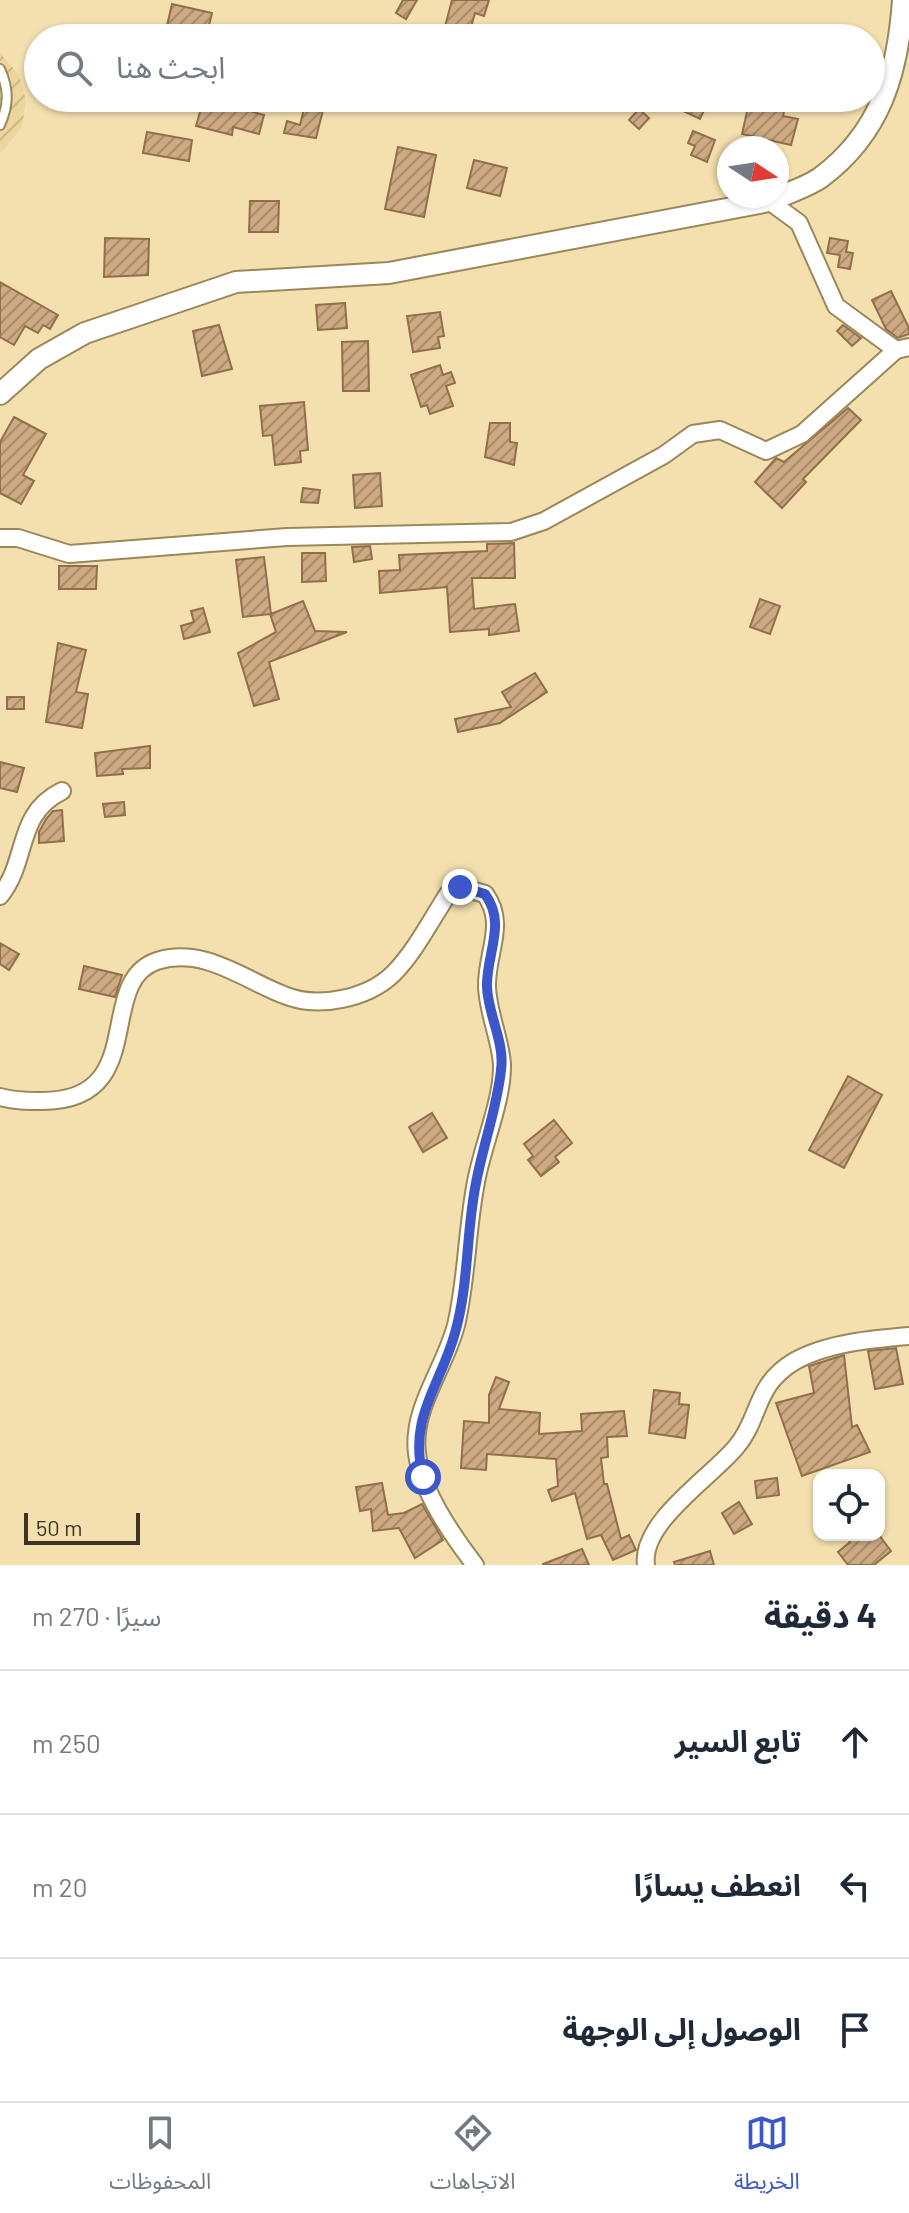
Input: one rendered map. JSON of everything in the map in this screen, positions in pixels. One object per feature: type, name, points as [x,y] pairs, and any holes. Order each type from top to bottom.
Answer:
[{"type":"street","points":[[885,99],[900,50],[903,0]]},
{"type":"street","points":[[789,192],[818,179],[858,142],[878,112]]},
{"type":"street","points":[[0,394],[39,359],[85,333],[236,282],[389,273],[732,208]]},
{"type":"street","points":[[0,538],[18,538],[69,554],[287,537],[511,532],[544,521],[664,455],[693,434],[720,430],[766,451],[802,434],[903,348],[836,306],[799,223],[779,208]]},
{"type":"street","points":[[0,896],[11,881],[31,817],[42,801],[62,791]]},
{"type":"street","points":[[0,1097],[12,1101],[70,1100],[101,1079],[110,1065],[133,982],[143,967],[160,960],[220,963],[286,997],[314,1000],[352,997],[392,975],[448,894],[460,887],[485,894],[495,907],[496,934],[487,986],[502,1067],[475,1183],[464,1291],[454,1335],[423,1407],[416,1451],[423,1477],[460,1545],[475,1565]]},
{"type":"street","points":[[646,1565],[648,1544],[686,1495],[740,1444],[754,1407],[777,1375],[815,1353],[909,1336]]},
{"type":"lane","points":[[0,69],[7,85],[6,111],[0,125]]},
{"type":"shaded area","points":[[0,53],[19,75],[24,93],[24,112],[22,127],[0,154]]},
{"type":"building","points":[[403,0],[417,0],[406,19],[396,13]]},
{"type":"building","points":[[452,0],[489,0],[484,16],[475,13],[472,24],[446,24]]},
{"type":"building","points":[[172,4],[212,13],[209,24],[167,24]]},
{"type":"building","points":[[200,112],[253,112],[264,115],[259,134],[233,127],[232,135],[196,126]]},
{"type":"building","points":[[303,112],[322,112],[316,138],[284,133],[287,121],[300,125]]},
{"type":"building","points":[[636,112],[642,112],[649,118],[639,129],[629,120]]},
{"type":"building","points":[[685,112],[703,112],[700,119]]},
{"type":"building","points":[[747,112],[784,112],[783,116],[798,119],[791,145],[789,136],[742,134]]},
{"type":"building","points":[[693,131],[715,140],[707,162],[691,155],[695,146],[688,143]]},
{"type":"building","points":[[147,132],[192,140],[189,161],[143,153]]},
{"type":"building","points":[[398,147],[436,155],[424,217],[385,209]]},
{"type":"building","points":[[474,160],[507,168],[500,196],[467,188]]},
{"type":"building","points":[[250,201],[279,201],[278,232],[249,232]]},
{"type":"building","points":[[105,238],[149,239],[148,275],[104,277]]},
{"type":"building","points":[[830,238],[848,241],[846,252],[853,253],[850,269],[838,267],[840,255],[827,253]]},
{"type":"building","points":[[0,282],[58,315],[50,329],[43,325],[38,333],[25,326],[14,345],[0,337]]},
{"type":"building","points":[[891,291],[909,328],[909,334],[898,338],[886,329],[872,300]]},
{"type":"building","points":[[345,303],[347,328],[318,330],[316,305]]},
{"type":"building","points":[[440,312],[444,336],[438,337],[440,348],[413,352],[407,316]]},
{"type":"building","points":[[219,325],[232,369],[202,376],[193,331]]},
{"type":"building","points":[[843,325],[861,338],[852,346],[837,331]]},
{"type":"building","points":[[368,341],[369,391],[343,391],[342,342]]},
{"type":"building","points":[[440,365],[443,375],[451,372],[455,383],[446,386],[453,406],[430,414],[427,405],[421,407],[411,375]]},
{"type":"building","points":[[304,402],[308,450],[300,451],[301,462],[275,465],[272,435],[263,436],[260,406]]},
{"type":"building","points":[[848,408],[861,420],[803,479],[806,482],[782,508],[755,482],[776,458],[784,462]]},
{"type":"building","points":[[14,417],[46,434],[23,475],[34,481],[21,504],[0,493],[0,442]]},
{"type":"building","points":[[490,423],[510,423],[510,442],[517,443],[514,465],[485,457]]},
{"type":"building","points":[[380,473],[382,506],[355,508],[353,475]]},
{"type":"building","points":[[303,488],[320,490],[318,503],[301,502]]},
{"type":"building","points":[[514,543],[515,578],[472,578],[474,609],[515,604],[519,631],[489,635],[489,629],[450,632],[447,587],[380,593],[379,571],[400,570],[399,555],[487,551],[487,544]]},
{"type":"building","points":[[370,546],[372,559],[354,562],[352,547]]},
{"type":"building","points":[[302,553],[325,553],[326,581],[302,582]]},
{"type":"building","points":[[264,557],[271,614],[303,601],[315,631],[347,632],[269,662],[279,699],[254,706],[238,653],[276,632],[270,614],[243,617],[236,560]]},
{"type":"building","points":[[59,566],[97,566],[96,589],[59,589]]},
{"type":"building","points":[[760,599],[780,606],[770,634],[750,627]]},
{"type":"building","points":[[203,608],[210,632],[184,639],[181,626],[194,622],[191,611]]},
{"type":"building","points":[[58,643],[86,650],[76,692],[88,694],[82,728],[46,722]]},
{"type":"building","points":[[535,673],[547,692],[500,723],[458,732],[455,719],[511,707],[502,692]]},
{"type":"building","points":[[7,697],[24,697],[24,709],[7,709]]},
{"type":"building","points":[[150,746],[150,768],[122,769],[123,774],[97,776],[95,753]]},
{"type":"building","points":[[0,762],[24,768],[17,792],[0,788]]},
{"type":"building","points":[[124,802],[125,815],[105,817],[103,804]]},
{"type":"building","points":[[62,810],[64,841],[39,843],[39,832],[46,819],[53,811]]},
{"type":"building","points":[[0,943],[19,954],[9,970],[0,964]]},
{"type":"building","points":[[84,966],[122,975],[115,997],[79,989]]},
{"type":"building","points":[[848,1076],[882,1095],[844,1168],[809,1150]]},
{"type":"building","points":[[432,1113],[447,1138],[423,1152],[409,1127]]},
{"type":"building","points":[[554,1120],[572,1143],[555,1157],[559,1162],[541,1176],[528,1160],[533,1156],[524,1144]]},
{"type":"building","points":[[896,1348],[903,1384],[875,1389],[868,1351]]},
{"type":"building","points":[[844,1355],[852,1427],[857,1425],[870,1452],[822,1469],[813,1469],[813,1472],[802,1476],[776,1403],[814,1393],[809,1366]]},
{"type":"building","points":[[496,1377],[509,1382],[499,1409],[540,1413],[539,1434],[582,1431],[581,1414],[624,1411],[627,1436],[607,1437],[608,1457],[601,1458],[604,1484],[607,1484],[621,1539],[629,1535],[636,1550],[613,1560],[601,1535],[587,1539],[575,1493],[552,1501],[548,1490],[558,1486],[556,1459],[487,1454],[486,1470],[461,1468],[464,1421],[489,1423],[489,1395]]},
{"type":"building","points":[[654,1390],[680,1393],[679,1404],[689,1405],[685,1438],[649,1433]]},
{"type":"building","points":[[777,1478],[779,1495],[757,1498],[755,1481]]},
{"type":"building","points":[[382,1483],[388,1515],[404,1513],[422,1504],[443,1540],[415,1558],[399,1528],[373,1531],[371,1509],[360,1511],[356,1487]]},
{"type":"building","points":[[739,1502],[752,1524],[734,1534],[722,1513]]},
{"type":"building","points":[[884,1541],[891,1551],[874,1565],[848,1565],[838,1552],[850,1542]]},
{"type":"building","points":[[582,1549],[589,1565],[543,1565],[543,1564]]},
{"type":"building","points":[[710,1551],[714,1565],[675,1565],[674,1562]]},
{"type":"route","points":[[423,1477],[416,1451],[423,1407],[454,1335],[464,1291],[475,1183],[502,1067],[487,986],[496,934],[495,907],[485,894],[472,887],[460,887]]}]
